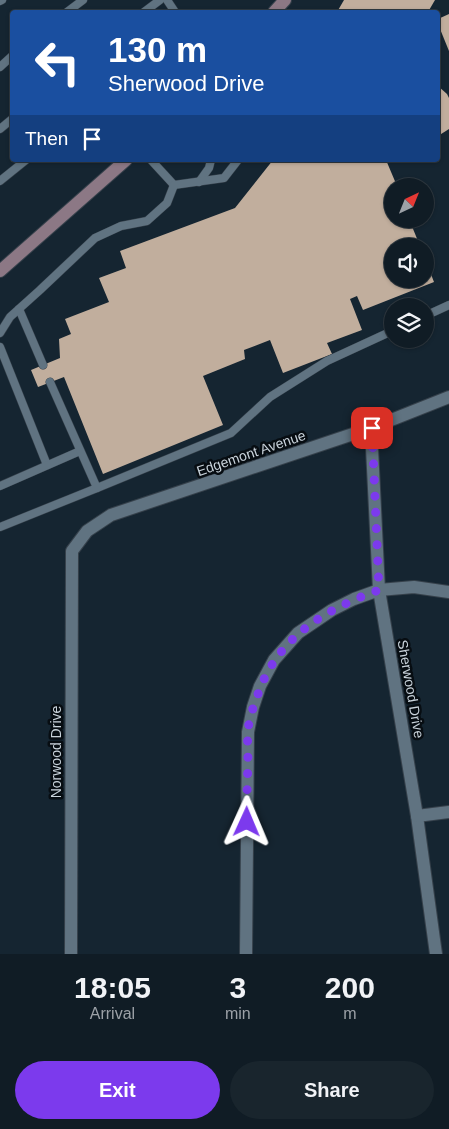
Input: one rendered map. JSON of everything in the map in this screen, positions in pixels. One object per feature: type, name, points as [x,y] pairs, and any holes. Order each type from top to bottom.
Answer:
[{"type":"main road","points":[[276,10],[284,0]]},
{"type":"main road","points":[[0,271],[124,162]]},
{"type":"street","name":"Edgemont Avenue","points":[[72,551],[87,531],[111,515],[372,428],[449,397]]},
{"type":"street","name":"Sherwood Drive","points":[[372,428],[379,590],[417,816],[436,954]]},
{"type":"street","name":"Norwood Drive","points":[[71,954],[72,551]]},
{"type":"street","points":[[246,954],[248,732],[260,686],[274,660],[298,633],[332,610],[354,599],[379,590],[414,587],[449,592]]},
{"type":"street","points":[[417,816],[449,812]]},
{"type":"lane","points":[[70,10],[83,0]]},
{"type":"lane","points":[[147,10],[160,0]]},
{"type":"lane","points":[[0,67],[10,58]]},
{"type":"lane","points":[[0,130],[10,121]]},
{"type":"lane","points":[[0,181],[24,162]]},
{"type":"lane","points":[[153,162],[174,185]]},
{"type":"lane","points":[[200,182],[210,162]]},
{"type":"lane","points":[[174,185],[224,178],[236,162]]},
{"type":"lane","points":[[0,333],[10,317],[95,238],[120,226],[147,221],[167,203],[174,185]]},
{"type":"lane","points":[[434,312],[449,305]]},
{"type":"lane","points":[[19,309],[42,365]]},
{"type":"lane","points":[[0,527],[231,433],[270,397],[327,361],[384,335]]},
{"type":"lane","points":[[0,347],[47,465]]},
{"type":"lane","points":[[50,382],[97,488]]},
{"type":"lane","points":[[0,486],[80,451]]},
{"type":"building","points":[[344,0],[435,0],[429,10],[338,10]]},
{"type":"building","points":[[449,14],[449,51],[440,29],[440,18]]},
{"type":"building","points":[[440,88],[449,98],[449,129],[440,135]]},
{"type":"building","points":[[271,162],[387,162],[394,178],[384,178],[384,228],[413,228],[417,238],[384,238],[384,288],[419,288],[393,298],[384,298],[384,302],[363,310],[357,296],[350,299],[362,330],[327,343],[332,354],[283,373],[270,340],[244,350],[245,359],[203,376],[223,425],[103,474],[64,377],[38,387],[31,370],[60,358],[59,339],[71,334],[65,319],[109,302],[99,278],[126,268],[120,251],[235,208]]},
{"type":"route","points":[[247,822],[248,732],[260,686],[274,660],[298,633],[332,610],[354,599],[379,590],[372,428]]}]
